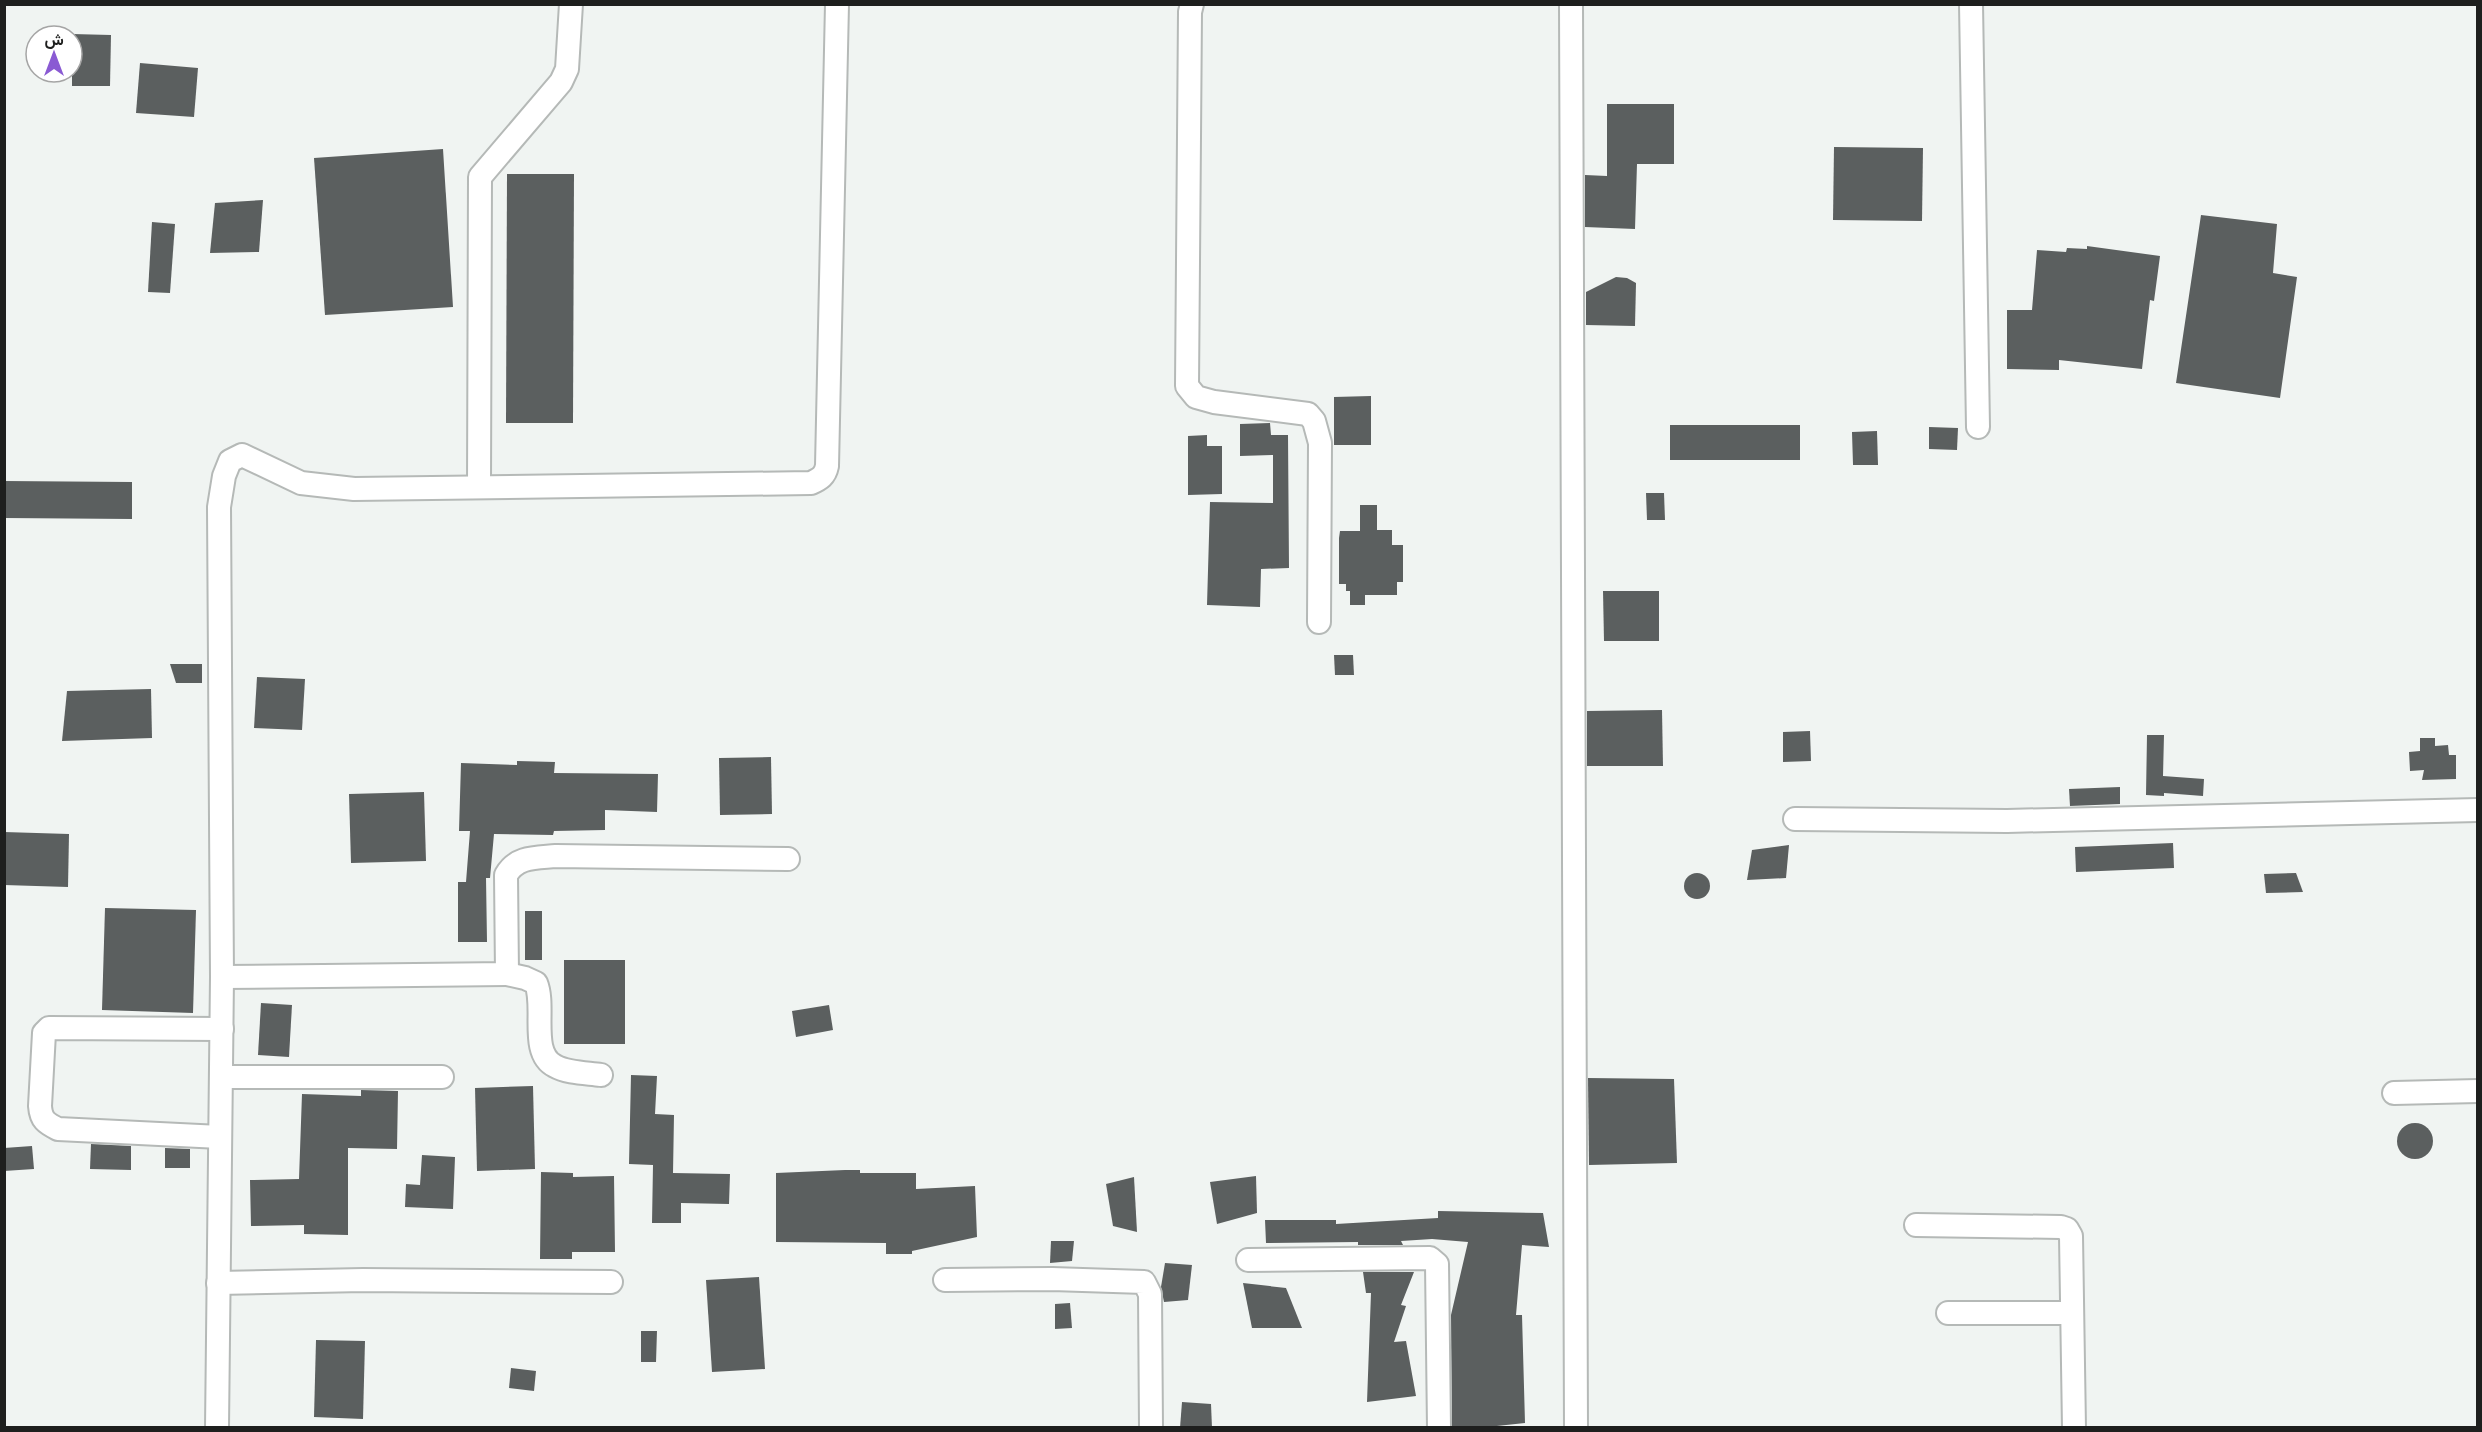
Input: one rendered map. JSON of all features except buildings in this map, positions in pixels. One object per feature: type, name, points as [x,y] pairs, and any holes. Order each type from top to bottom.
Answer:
[{"type":"street","points":[[479,487],[480,177],[561,82],[567,69],[571,4]]},
{"type":"street","points":[[217,1428],[222,1029],[219,507],[224,476],[230,461],[242,454],[301,483],[354,489],[811,483],[825,474],[837,4]]},
{"type":"street","points":[[1192,4],[1190,12],[1187,386],[1196,397],[1214,402],[1308,414],[1314,421],[1320,443],[1319,622]]},
{"type":"street","points":[[1571,4],[1576,1428]]},
{"type":"street","points":[[1971,4],[1978,427]]},
{"type":"street","points":[[1795,819],[2007,821],[2478,810]]},
{"type":"street","points":[[507,974],[506,875],[512,865],[527,858],[556,856],[788,859]]},
{"type":"street","points":[[222,977],[507,974],[525,978],[536,983],[541,994],[540,1045],[545,1059],[556,1067],[601,1075]]},
{"type":"street","points":[[220,1137],[58,1129],[46,1124],[41,1116],[40,1106],[46,1029],[222,1029]]},
{"type":"street","points":[[221,1077],[442,1077]]},
{"type":"street","points":[[2394,1093],[2478,1091]]},
{"type":"street","points":[[1916,1225],[2061,1227],[2067,1229],[2072,1236],[2074,1428]]},
{"type":"street","points":[[1248,1260],[1430,1258],[1437,1264],[1439,1428]]},
{"type":"street","points":[[945,1281],[1052,1279],[1143,1282],[1150,1294],[1151,1428]]},
{"type":"street","points":[[218,1283],[611,1282]]},
{"type":"street","points":[[1948,1313],[2072,1313]]}]
